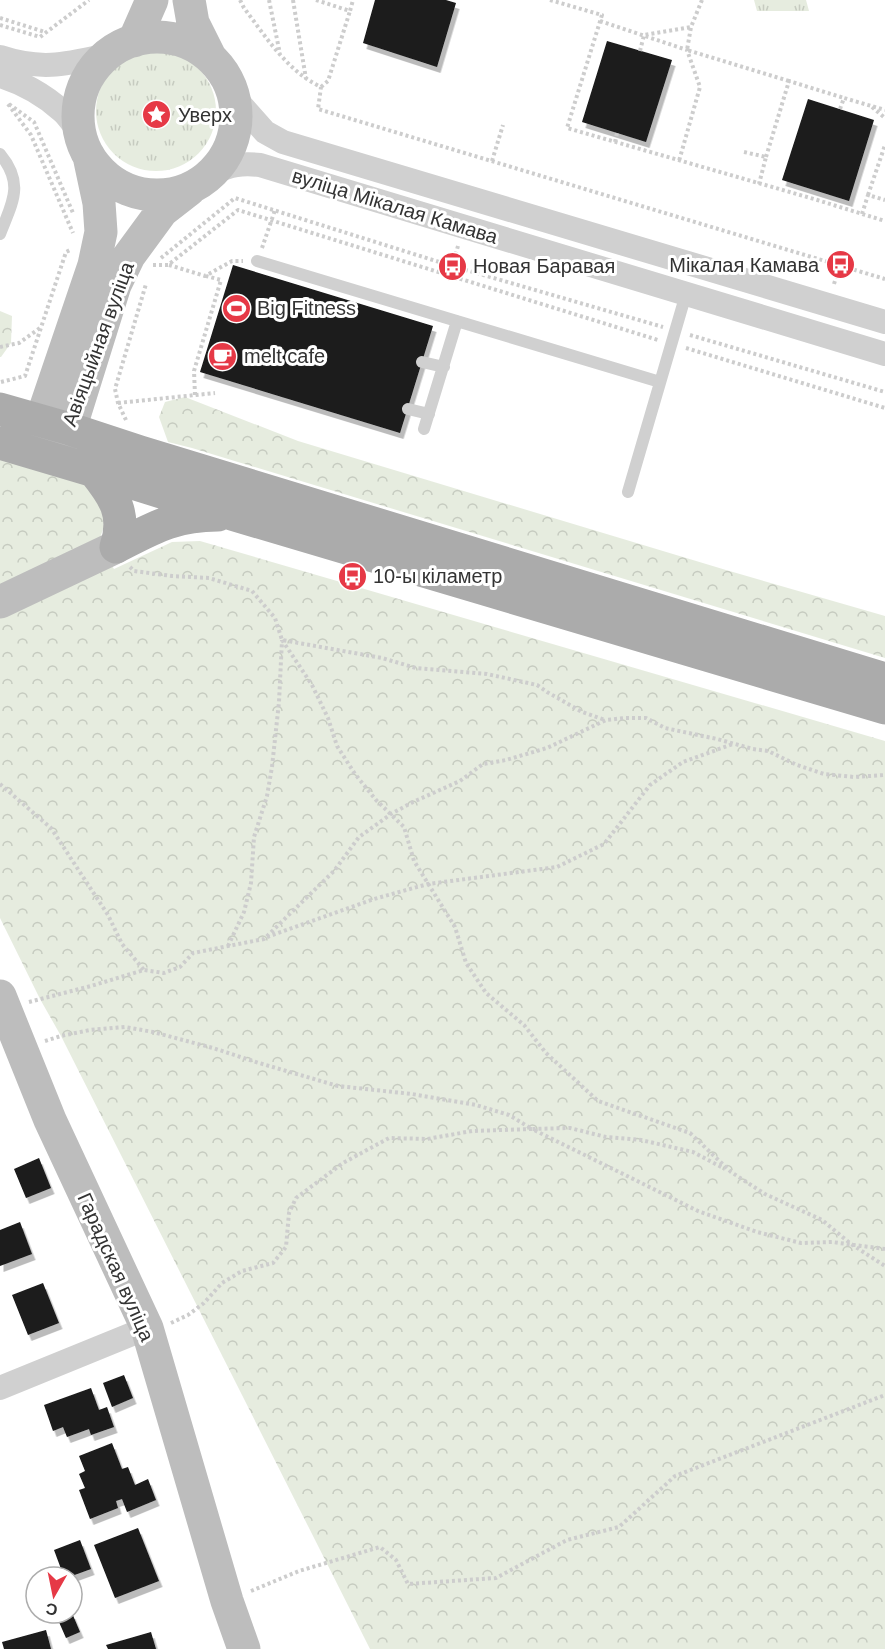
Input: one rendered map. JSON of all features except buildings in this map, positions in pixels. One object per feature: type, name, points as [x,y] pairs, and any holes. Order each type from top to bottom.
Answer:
[{"type":"main road","points":[[152,0],[121,48],[94,69],[84,87],[79,107],[84,145],[95,165],[109,179],[118,184],[136,192],[157,195],[177,193],[202,180],[226,156],[234,137],[237,117],[234,97],[226,77],[210,57],[193,23],[189,0]]},
{"type":"main road","points":[[121,48],[155,38],[176,39],[195,47],[210,57]]},
{"type":"main road","name":"Авіяцыйная вуліца","points":[[48,457],[101,232],[99,203],[84,145]]},
{"type":"main road","name":"Авіяцыйная вуліца","points":[[55,425],[129,256],[162,211],[202,180]]},
{"type":"main road","points":[[0,409],[885,679]]},
{"type":"main road","points":[[0,443],[234,515],[885,708]]},
{"type":"main road","points":[[94,471],[109,489],[119,511],[121,556]]},
{"type":"main road","points":[[0,602],[121,556],[159,525],[188,516],[234,515]]},
{"type":"main road","name":"Гарадская вуліца","points":[[8,1024],[149,1337],[227,1601],[244,1649]]},
{"type":"street","points":[[0,57],[17,63],[52,65],[74,62],[121,48]]},
{"type":"street","points":[[0,76],[29,87],[64,112],[84,145]]},
{"type":"street","name":"вуліца Мікалая Камава","points":[[234,97],[266,132],[283,142],[885,322]]},
{"type":"street","name":"вуліца Мікалая Камава","points":[[202,180],[229,166],[244,163],[260,165],[885,354]]},
{"type":"street","points":[[0,1388],[149,1337]]},
{"type":"lane","points":[[0,154],[13,174],[15,192],[0,234]]},
{"type":"lane","points":[[257,261],[660,382]]},
{"type":"lane","points":[[628,492],[686,294]]},
{"type":"lane","points":[[424,429],[457,321]]},
{"type":"lane","points":[[422,362],[444,367]]},
{"type":"lane","points":[[408,409],[429,414]]},
{"type":"path","points":[[0,25],[40,37],[89,0]]},
{"type":"path","points":[[240,0],[280,55],[307,80],[321,87]]},
{"type":"path","points":[[269,0],[280,55]]},
{"type":"path","points":[[293,0],[307,80]]},
{"type":"path","points":[[316,0],[350,11]]},
{"type":"path","points":[[353,0],[328,81],[321,87],[318,109],[885,279]]},
{"type":"path","points":[[550,0],[602,15],[567,128],[885,221]]},
{"type":"path","points":[[679,161],[700,87],[687,50],[691,27],[702,0]]},
{"type":"path","points":[[0,18],[46,32]]},
{"type":"path","points":[[600,21],[885,110]]},
{"type":"path","points":[[644,35],[691,27]]},
{"type":"path","points":[[639,51],[644,35]]},
{"type":"path","points":[[759,184],[789,81]]},
{"type":"path","points":[[840,109],[844,98]]},
{"type":"path","points":[[73,214],[34,122],[6,101],[31,135],[77,241]]},
{"type":"path","points":[[871,106],[885,118]]},
{"type":"path","points":[[492,161],[503,124]]},
{"type":"path","points":[[615,142],[617,133]]},
{"type":"path","points":[[862,214],[885,145]]},
{"type":"path","points":[[744,152],[766,157]]},
{"type":"path","points":[[814,199],[817,191]]},
{"type":"path","points":[[868,195],[885,200]]},
{"type":"path","points":[[195,395],[194,371],[221,280],[168,265],[152,266],[235,198],[452,266],[885,392]]},
{"type":"path","points":[[168,265],[238,210],[885,408]]},
{"type":"path","points":[[205,276],[232,261],[257,261],[274,210]]},
{"type":"path","points":[[0,382],[25,376],[66,252],[76,248]]},
{"type":"path","points":[[148,277],[115,389],[117,403],[215,393]]},
{"type":"path","points":[[0,347],[19,343],[41,327]]},
{"type":"path","points":[[121,556],[134,571],[209,578],[252,591],[275,618],[282,640],[312,685],[338,746],[355,774],[376,800],[404,827],[414,861],[455,927],[466,963],[486,993],[524,1025],[546,1053],[598,1101],[690,1133],[731,1172]]},
{"type":"path","points":[[282,640],[371,656],[416,668],[487,674],[537,685],[582,712],[606,720]]},
{"type":"path","points":[[228,946],[244,912],[251,884],[254,837],[267,796],[279,702],[282,640]]},
{"type":"path","points":[[264,939],[334,871],[359,837],[391,814],[460,781],[483,764],[547,748],[606,720],[646,718],[665,728],[768,751],[796,765],[824,774],[854,777],[885,775]]},
{"type":"path","points":[[8,1024],[82,989],[144,970],[164,973],[180,967],[194,953],[264,939],[374,899],[428,884],[557,867],[604,844],[650,785],[683,762],[734,743]]},
{"type":"path","points":[[0,784],[51,828],[108,915],[122,944],[144,970]]},
{"type":"path","points":[[8,1024],[61,1036],[90,1030],[125,1028],[153,1032],[338,1086],[412,1094],[476,1105],[509,1115],[532,1129],[698,1211],[717,1218],[801,1243],[832,1242],[885,1249]]},
{"type":"path","points":[[149,1337],[204,1304],[222,1283],[242,1271],[273,1263],[286,1247],[289,1213],[296,1198],[343,1163],[389,1138],[427,1139],[472,1131],[570,1128],[606,1137],[641,1140],[693,1152],[731,1172],[765,1194],[822,1220],[851,1244],[885,1266]]},
{"type":"path","points":[[227,1601],[299,1571],[380,1547],[396,1560],[408,1584],[496,1578],[567,1540],[619,1527],[675,1476],[885,1395]]},
{"type":"green space","points":[[754,0],[806,0],[809,11],[757,11]]},
{"type":"green space","points":[[156,51],[179,56],[198,69],[211,88],[216,111],[211,134],[198,153],[179,166],[156,171],[133,166],[114,153],[101,134],[96,111],[101,88],[114,69],[133,56]]},
{"type":"green space","points":[[0,311],[12,316],[11,343],[1,357],[0,357]]},
{"type":"green space","points":[[185,397],[298,441],[885,616],[885,658],[168,442],[159,417],[165,402]]},
{"type":"green space","points":[[0,455],[100,488],[104,526],[98,544],[114,569],[172,542],[200,541],[885,741],[885,1649],[370,1649],[0,918]]},
{"type":"place","name":"Уверх","points":[[157,115]]},
{"type":"place","name":"Мікалая Камава","points":[[840,265]]},
{"type":"place","name":"Новая Баравая","points":[[452,266]]},
{"type":"place","name":"Big Fitness","points":[[236,308]]},
{"type":"place","name":"melt cafe","points":[[223,356]]},
{"type":"place","name":"10-ы кіламетр","points":[[352,576]]}]
